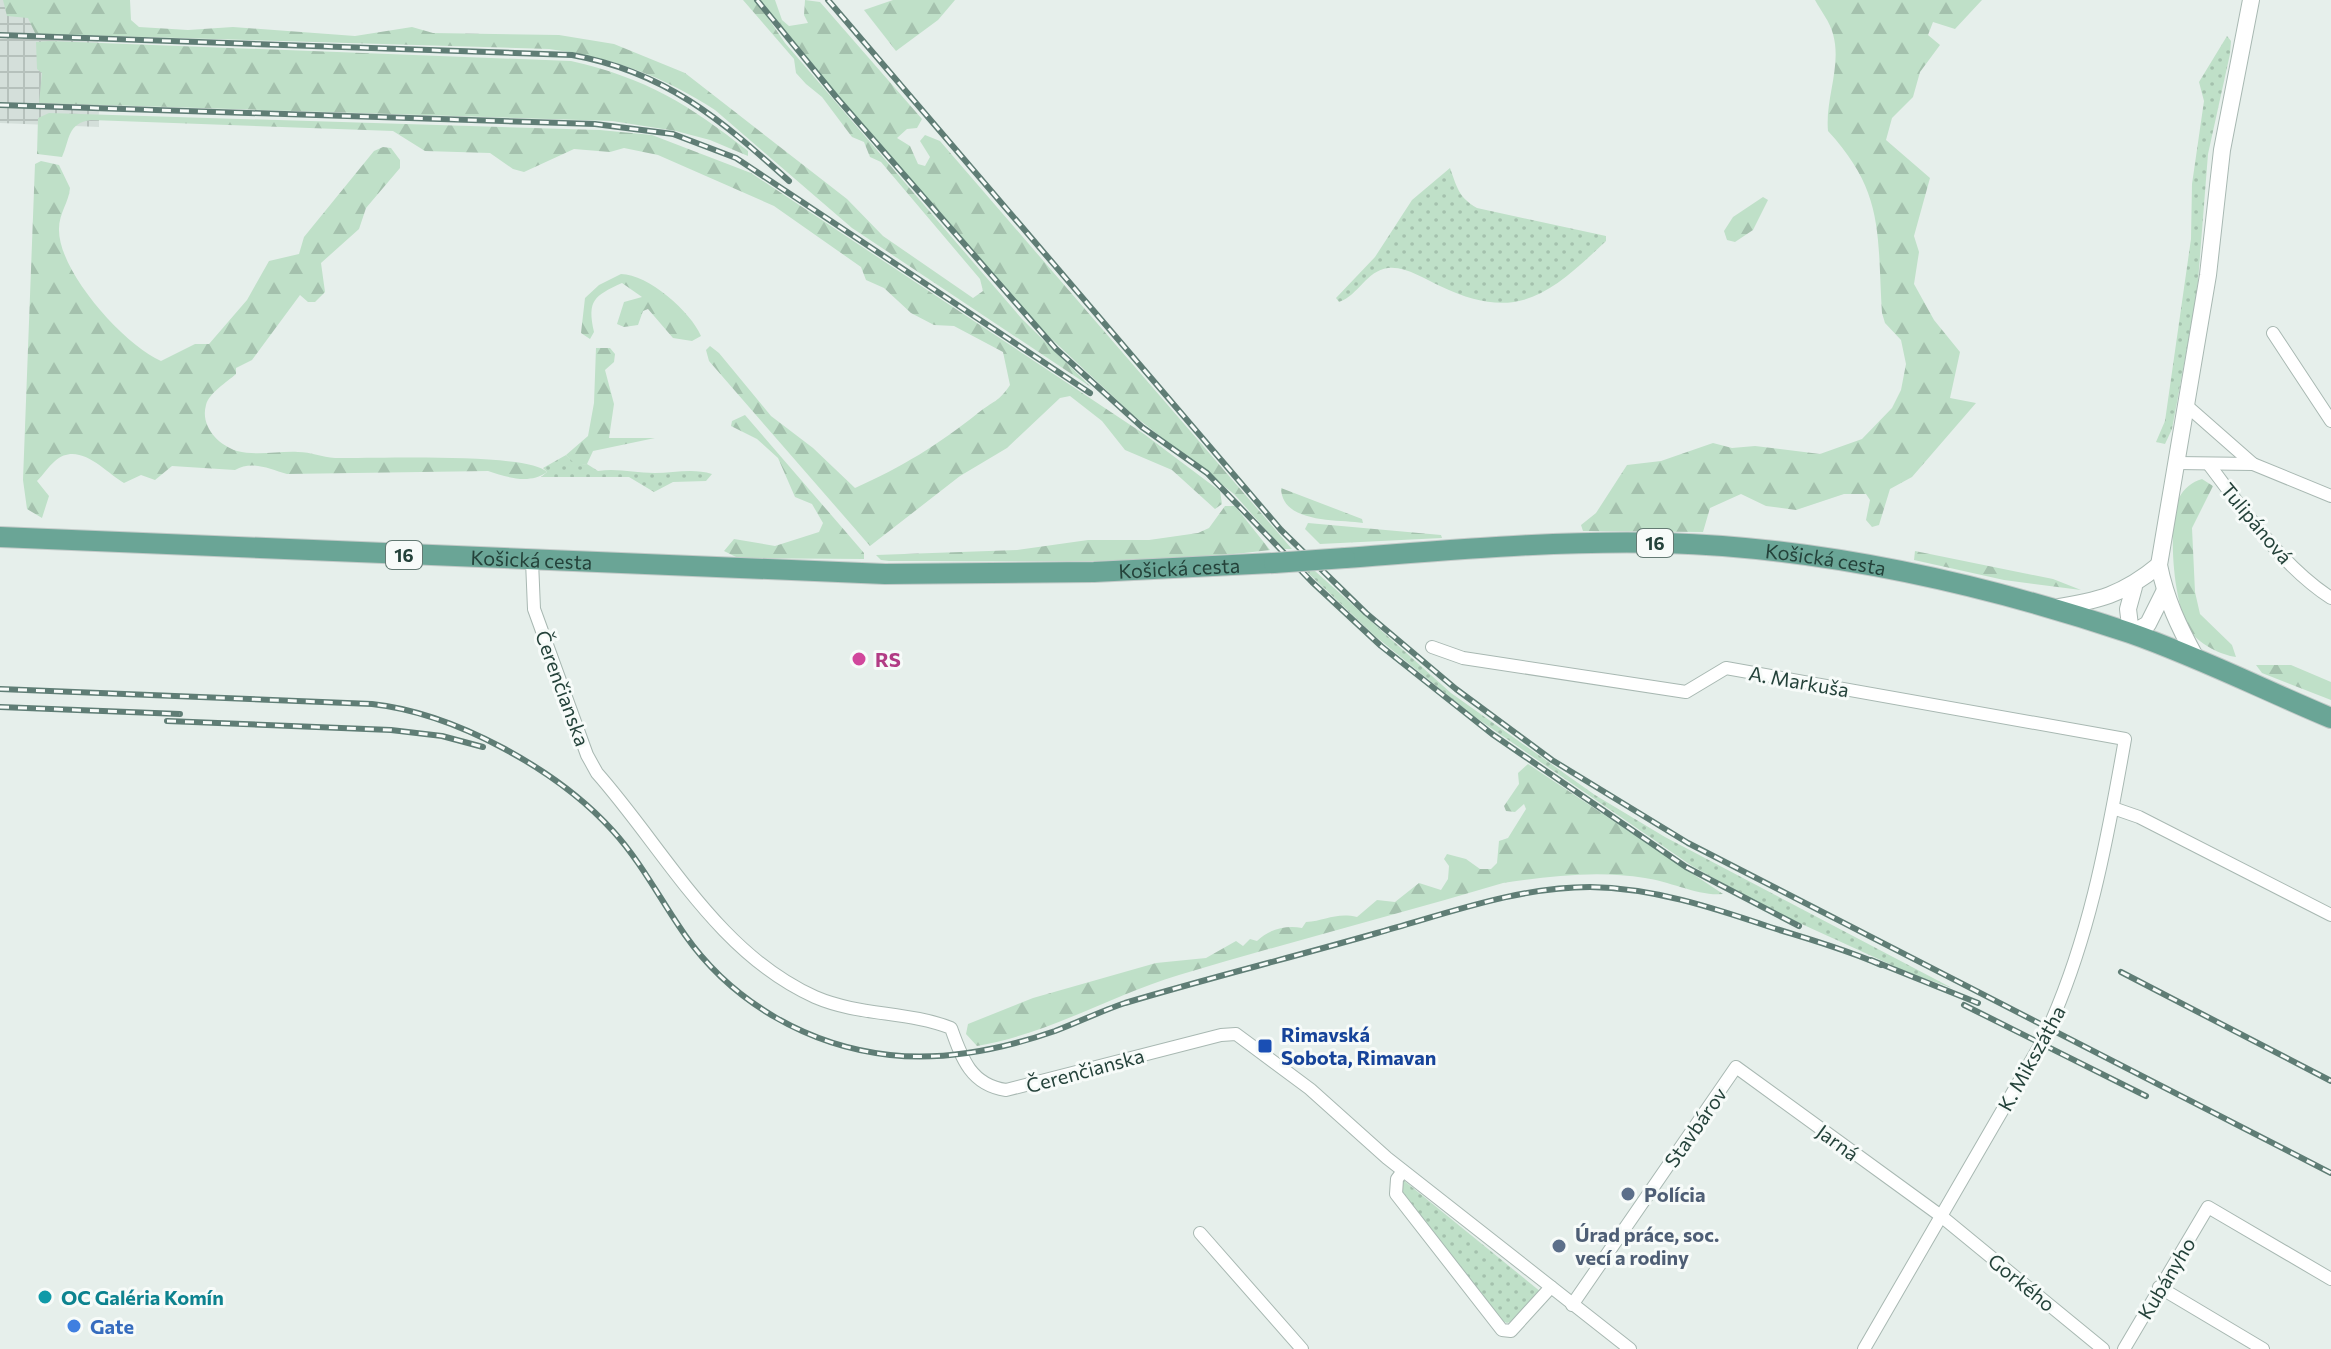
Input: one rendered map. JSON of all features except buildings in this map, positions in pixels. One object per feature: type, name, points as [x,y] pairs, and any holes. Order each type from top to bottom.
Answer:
[{"type":"main road","name":"Košická cesta","points":[[0,537],[532,561],[986,574],[1274,563],[1552,544],[1733,547],[1876,567],[2051,609],[2196,658],[2331,718]]},
{"type":"street","points":[[2196,658],[2178,628],[2164,592],[2159,565],[2187,406],[2222,150],[2251,0]]},
{"type":"street","points":[[2273,333],[2331,421]]},
{"type":"street","points":[[2187,406],[2253,464],[2331,496]]},
{"type":"street","name":"Tulipánová","points":[[2177,463],[2210,466],[2245,512],[2299,572],[2331,598]]},
{"type":"street","points":[[2210,466],[2253,464]]},
{"type":"street","name":"Čerenčianska","points":[[532,561],[534,609],[587,755],[597,773],[718,926],[778,976],[815,996],[855,1011],[915,1019],[951,1028],[973,1075],[991,1088],[1006,1090],[1221,1035],[1236,1034],[1309,1088],[1403,1171],[1630,1349]]},
{"type":"street","points":[[2051,609],[2096,601],[2134,587],[2159,565]]},
{"type":"street","points":[[2134,587],[2128,609],[2131,634],[2148,624],[2164,592]]},
{"type":"street","name":"A. Markuša","points":[[1432,647],[1463,658],[1686,692],[1726,668],[2125,739]]},
{"type":"street","name":"K. Mikszátha","points":[[1864,1349],[2042,1042],[2066,993],[2113,808],[2125,739]]},
{"type":"street","points":[[2113,808],[2139,817],[2331,915]]},
{"type":"street","name":"Jarná","points":[[1736,1067],[1941,1216]]},
{"type":"street","name":"Stavbárov","points":[[1572,1305],[1736,1067]]},
{"type":"street","points":[[1403,1171],[1397,1179],[1396,1194],[1502,1330],[1511,1331],[1551,1287]]},
{"type":"street","name":"Kubányho","points":[[2124,1349],[2208,1207],[2331,1279]]},
{"type":"street","name":"Gorkého","points":[[1941,1216],[2103,1349]]},
{"type":"street","points":[[1200,1233],[1302,1349]]},
{"type":"street","points":[[2159,1287],[2263,1349]]},
{"type":"shaded area","points":[[0,0],[98,0],[99,127],[0,123]]},
{"type":"green space","points":[[3,0],[130,0],[131,20],[139,27],[188,30],[233,27],[355,36],[412,27],[433,33],[559,35],[614,44],[685,73],[847,199],[883,236],[973,298],[983,291],[980,279],[881,162],[870,157],[864,142],[852,137],[822,97],[796,73],[794,59],[743,0],[756,0],[785,43],[1022,319],[1091,387],[852,228],[715,110],[676,87],[636,70],[594,57],[549,49],[42,34],[35,33],[28,18],[7,16]]},
{"type":"green space","points":[[760,0],[775,0],[782,20],[789,26],[808,23],[804,15],[805,0],[820,2],[922,119],[917,128],[907,129],[897,138],[910,146],[918,164],[925,166],[930,157],[920,141],[925,135],[940,141],[1292,549],[1283,549],[1234,494],[1133,415],[1030,319],[787,37]]},
{"type":"green space","points":[[893,0],[955,0],[938,20],[896,51],[864,10]]},
{"type":"green space","points":[[1815,0],[1982,0],[1955,29],[1933,22],[1928,35],[1940,45],[1920,72],[1913,97],[1892,118],[1886,140],[1930,178],[1914,236],[1919,252],[1914,284],[1934,320],[1960,352],[1950,398],[1976,403],[1912,477],[1890,489],[1879,525],[1872,527],[1866,520],[1870,500],[1866,494],[1844,494],[1796,510],[1766,506],[1741,494],[1710,508],[1703,532],[1583,531],[1581,525],[1596,513],[1627,465],[1661,461],[1713,443],[1732,448],[1755,446],[1820,454],[1862,439],[1892,408],[1901,390],[1906,364],[1901,340],[1885,323],[1882,313],[1878,237],[1869,195],[1860,174],[1828,131],[1835,46],[1830,25]]},
{"type":"green space","points":[[2227,36],[2231,41],[2230,54],[2208,154],[2197,294],[2172,429],[2165,444],[2156,442],[2165,421],[2191,239],[2192,184],[2204,101],[2199,82]]},
{"type":"green space","points":[[36,42],[571,61],[622,76],[665,95],[726,134],[748,151],[748,156],[710,140],[676,131],[612,121],[39,103],[42,73],[37,69]]},
{"type":"green space","points":[[49,113],[600,130],[652,135],[751,173],[1144,434],[1220,491],[1222,504],[1215,509],[1172,470],[1125,450],[1102,421],[1070,396],[1060,398],[1007,448],[960,476],[870,546],[709,361],[706,350],[710,346],[719,353],[771,416],[813,448],[855,488],[919,455],[999,398],[1010,385],[1003,352],[954,326],[934,325],[911,313],[884,288],[866,280],[861,267],[774,206],[658,155],[624,148],[610,152],[574,149],[524,172],[513,169],[490,153],[425,151],[393,131],[91,120],[73,129],[62,157],[37,154],[38,118]]},
{"type":"green space","points":[[391,148],[400,160],[400,168],[366,208],[359,229],[321,263],[325,292],[315,302],[308,302],[300,295],[252,360],[236,368],[236,374],[211,396],[205,413],[208,427],[223,444],[237,451],[303,452],[335,458],[481,459],[534,466],[547,472],[525,479],[488,471],[287,474],[254,466],[235,470],[172,466],[155,480],[141,475],[124,483],[91,460],[73,454],[55,461],[37,481],[49,496],[42,518],[27,509],[23,480],[35,164],[41,161],[59,165],[70,188],[59,229],[69,265],[81,285],[129,340],[161,361],[195,344],[209,344],[247,300],[269,261],[299,254],[304,237],[374,151]]},
{"type":"green space","points":[[1450,168],[1462,196],[1477,208],[1606,236],[1606,241],[1567,276],[1530,298],[1490,302],[1467,297],[1408,271],[1388,268],[1374,274],[1339,302],[1336,298],[1375,257],[1412,200]]},
{"type":"green space","points":[[1763,197],[1768,200],[1753,230],[1735,242],[1727,240],[1724,231],[1733,217]]},
{"type":"green space","points":[[621,274],[656,287],[688,316],[701,336],[692,341],[673,338],[648,309],[643,311],[638,325],[624,327],[617,324],[624,302],[642,297],[622,283],[595,300],[591,313],[594,332],[590,339],[581,333],[585,298],[599,285]]},
{"type":"green space","points":[[596,348],[610,348],[615,354],[614,362],[605,370],[614,404],[609,438],[655,438],[593,451],[587,464],[577,466],[566,455],[588,436],[594,403]]},
{"type":"green space","points":[[745,415],[864,553],[864,559],[738,558],[724,551],[734,539],[775,546],[819,532],[823,523],[812,504],[795,497],[778,458],[757,439],[731,426],[732,421]]},
{"type":"green space","points":[[566,455],[577,465],[587,464],[598,471],[691,471],[712,474],[706,481],[673,482],[654,492],[629,477],[541,477],[547,472],[543,468]]},
{"type":"green space","points":[[2202,479],[2213,486],[2192,528],[2195,592],[2200,614],[2232,645],[2236,657],[2212,649],[2192,633],[2185,621],[2176,587],[2173,547],[2175,511],[2183,491]]},
{"type":"green space","points":[[1281,488],[1362,519],[1363,523],[1301,514],[1284,500]]},
{"type":"green space","points":[[1225,506],[1235,506],[1270,550],[1175,558],[1080,561],[889,561],[881,560],[876,555],[1017,550],[1088,540],[1149,540],[1198,533],[1209,528]]},
{"type":"green space","points":[[1308,523],[1441,535],[1442,538],[1320,544],[1305,529]]},
{"type":"green space","points":[[1915,551],[2053,579],[2081,590],[2004,580],[1914,560]]},
{"type":"green space","points":[[1306,571],[1315,571],[1451,693],[1595,795],[1665,837],[1952,988],[1909,973],[1775,912],[1692,866],[1472,715],[1375,636]]},
{"type":"green space","points":[[2256,665],[2291,665],[2331,682],[2331,700],[2262,673]]},
{"type":"green space","points":[[1528,764],[1723,894],[1610,874],[1556,876],[1503,883],[1179,975],[1029,1033],[977,1046],[966,1034],[968,1024],[1033,998],[1156,963],[1206,958],[1236,941],[1243,946],[1250,939],[1257,941],[1278,929],[1302,928],[1306,922],[1337,916],[1357,917],[1377,900],[1395,902],[1419,883],[1441,890],[1448,879],[1449,866],[1444,859],[1447,854],[1466,859],[1480,869],[1491,869],[1497,863],[1499,841],[1508,838],[1526,809],[1524,804],[1515,812],[1506,811],[1504,806],[1519,784],[1518,773]]},
{"type":"green space","points":[[1402,1179],[1541,1292],[1517,1320],[1507,1323],[1497,1319],[1402,1193]]},
{"type":"railway","points":[[757,0],[837,98],[1056,349],[1142,427],[1207,473],[1312,582],[1381,646],[1492,734],[1686,867],[1799,926]]},
{"type":"railway","points":[[828,0],[1281,530],[1366,613],[1456,689],[1552,760],[1688,843],[2331,1173]]},
{"type":"railway","points":[[0,35],[572,55],[636,73],[690,101],[715,118],[789,181]]},
{"type":"railway","points":[[0,105],[595,124],[673,134],[736,158],[1090,393]]},
{"type":"railway","points":[[0,689],[372,704],[437,719],[470,732],[534,766],[590,808],[633,856],[704,959],[749,1000],[801,1031],[830,1042],[890,1055],[953,1055],[1015,1043],[1156,994],[1482,903],[1563,888],[1613,888],[1682,900],[1826,944],[1881,965]]},
{"type":"railway","points":[[0,707],[180,714]]},
{"type":"railway","points":[[167,721],[391,730],[442,736],[483,747]]},
{"type":"railway","points":[[1871,960],[1978,1003]]},
{"type":"railway","points":[[2121,972],[2331,1081]]},
{"type":"railway","points":[[1964,1005],[2146,1096]]},
{"type":"place","name":"RS","points":[[859,659]]},
{"type":"place","name":"Rimavská Sobota, Rimavan","points":[[1265,1046]]},
{"type":"place","name":"Polícia","points":[[1628,1194]]},
{"type":"place","name":"Úrad práce, soc. vecí a rodiny","points":[[1559,1246]]},
{"type":"place","name":"OC Galéria Komín","points":[[45,1297]]},
{"type":"place","name":"Gate","points":[[74,1326]]}]
